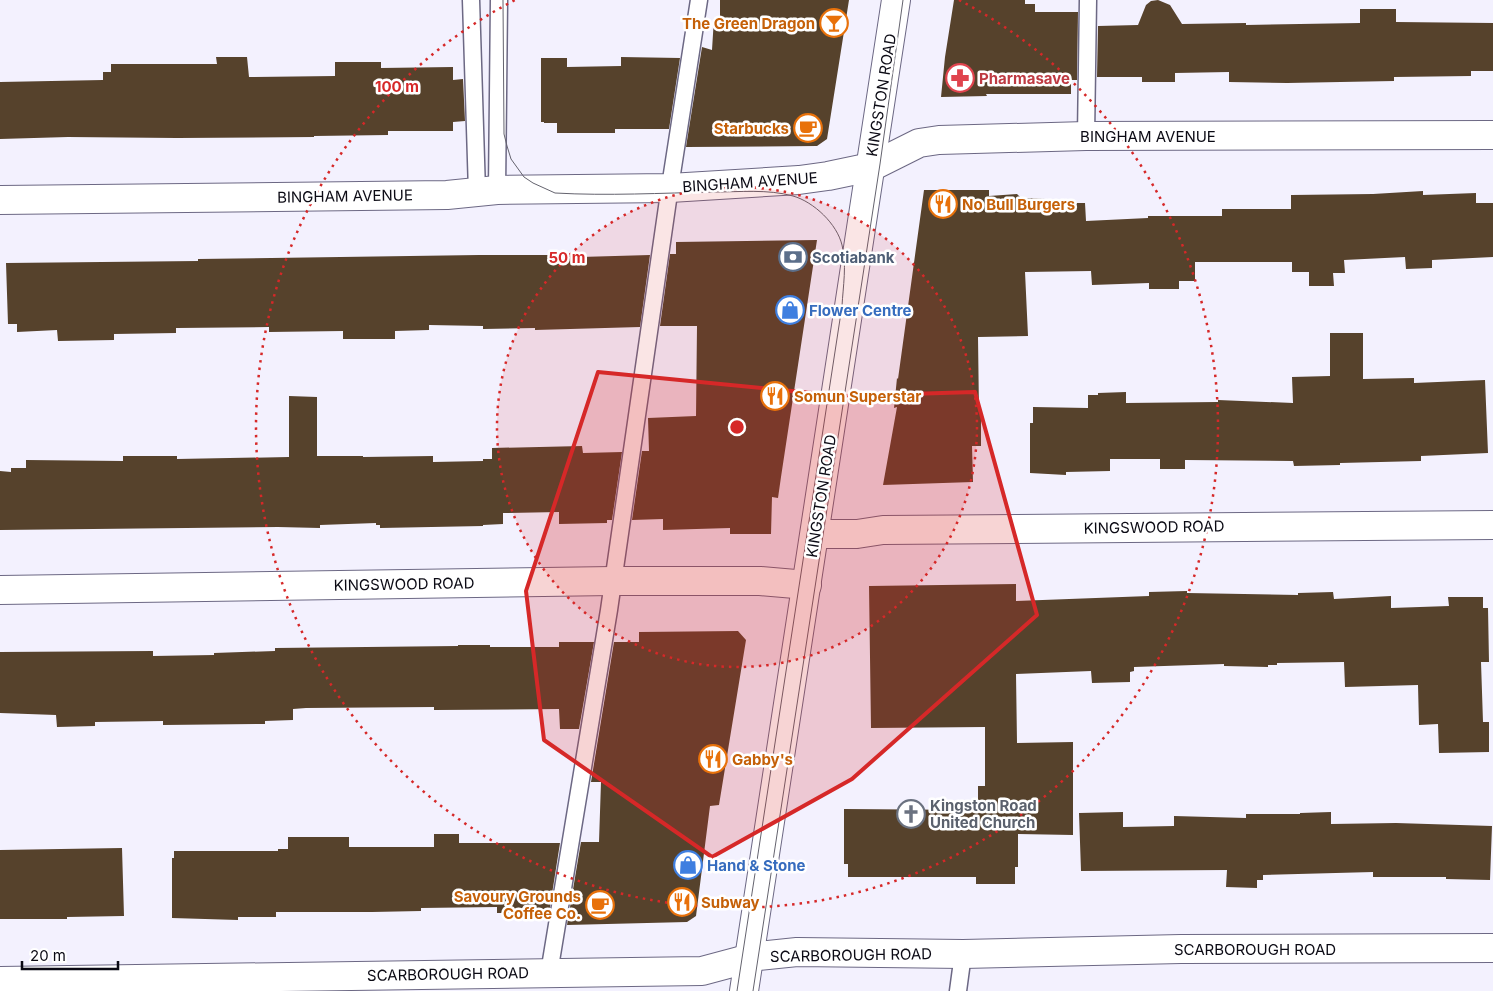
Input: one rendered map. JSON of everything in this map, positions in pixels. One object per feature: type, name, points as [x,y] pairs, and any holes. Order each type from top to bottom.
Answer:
[{"type":"street","name":"KINGSTON ROAD","points":[[744,991],[896,0]]},
{"type":"street","name":"BINGHAM AVENUE","points":[[0,200],[417,195],[487,191],[670,188],[799,180],[871,167],[919,143],[939,140],[1086,136],[1493,135]]},
{"type":"street","name":"KINGSWOOD ROAD","points":[[815,534],[857,534],[883,530],[1493,525]]},
{"type":"street","name":"KINGSWOOD ROAD","points":[[0,590],[613,581],[760,581],[807,586]]},
{"type":"street","name":"SCARBOROUGH ROAD","points":[[0,981],[702,971],[758,956],[797,952],[963,954],[1180,949],[1493,948]]},
{"type":"lane","points":[[471,0],[487,191]]},
{"type":"lane","points":[[487,191],[499,0]]},
{"type":"lane","points":[[549,973],[613,581],[699,0]]},
{"type":"lane","points":[[1086,136],[1088,0]]},
{"type":"lane","points":[[958,991],[963,954]]},
{"type":"highlighted area","points":[[598,372],[842,396],[975,392],[1037,615],[852,779],[712,857],[544,740],[526,591]]},
{"type":"building","points":[[720,0],[849,0],[827,139],[817,146],[686,147],[702,47],[712,50],[714,18],[720,18]]},
{"type":"building","points":[[954,0],[1025,0],[1025,4],[1035,4],[1035,12],[1078,12],[1077,80],[1071,80],[1071,94],[986,94],[987,96],[941,97]]},
{"type":"building","points":[[1158,0],[1170,5],[1182,24],[1360,23],[1360,9],[1396,9],[1396,22],[1493,23],[1493,71],[1471,71],[1471,76],[1394,77],[1394,81],[1287,83],[1229,82],[1229,72],[1175,73],[1175,82],[1142,82],[1142,77],[1097,77],[1098,26],[1138,25],[1146,5],[1151,1]]},
{"type":"building","points":[[216,57],[247,57],[249,77],[335,76],[335,62],[381,62],[381,68],[453,67],[453,80],[463,79],[465,121],[453,122],[453,131],[388,131],[388,135],[0,139],[0,82],[103,80],[103,72],[111,72],[111,64],[217,64]]},
{"type":"building","points":[[621,57],[680,58],[669,129],[615,129],[615,133],[557,133],[557,123],[541,122],[541,58],[567,58],[567,67],[621,66]]},
{"type":"building","points":[[924,190],[989,190],[989,196],[1017,194],[1021,198],[1045,199],[1045,203],[1085,203],[1086,221],[1148,218],[1148,216],[1222,216],[1222,209],[1291,209],[1291,195],[1423,191],[1423,195],[1476,193],[1476,203],[1493,203],[1493,257],[1432,260],[1432,268],[1406,269],[1405,257],[1344,260],[1345,273],[1333,273],[1334,286],[1309,286],[1309,272],[1292,272],[1292,262],[1195,262],[1195,281],[1179,281],[1179,289],[1149,289],[1149,283],[1092,285],[1091,271],[1025,272],[1028,336],[978,337],[981,446],[972,446],[973,482],[883,485],[897,407],[894,408],[897,378]]},
{"type":"building","points":[[817,240],[778,498],[772,497],[771,534],[730,534],[730,528],[663,530],[663,519],[632,520],[642,451],[649,451],[648,418],[696,416],[697,326],[660,326],[670,254],[676,254],[676,242]]},
{"type":"building","points":[[479,255],[580,257],[650,255],[640,327],[535,330],[535,328],[483,329],[483,326],[429,325],[429,330],[395,331],[395,339],[343,339],[343,331],[269,332],[269,327],[176,328],[176,333],[114,334],[114,340],[58,341],[57,330],[17,332],[17,324],[8,324],[6,263]]},
{"type":"building","points":[[1330,333],[1363,333],[1363,379],[1414,378],[1414,383],[1485,380],[1488,453],[1421,456],[1421,461],[1340,463],[1340,465],[1294,466],[1293,461],[1185,460],[1185,469],[1160,469],[1160,459],[1110,459],[1110,471],[1066,472],[1066,475],[1030,473],[1030,423],[1033,423],[1033,407],[1088,408],[1088,395],[1126,392],[1126,403],[1218,402],[1218,400],[1293,403],[1292,377],[1330,376]]},
{"type":"building","points":[[289,396],[317,397],[317,456],[433,456],[433,462],[483,461],[483,459],[492,459],[492,448],[582,446],[583,453],[622,452],[612,520],[607,520],[607,523],[559,524],[559,512],[503,513],[503,524],[483,526],[380,528],[380,525],[376,525],[376,523],[320,525],[320,528],[0,530],[0,471],[11,472],[11,468],[26,468],[26,460],[123,461],[123,456],[177,456],[177,459],[289,457]]},
{"type":"building","points":[[1016,584],[1016,601],[1149,596],[1149,592],[1187,591],[1187,593],[1298,595],[1298,593],[1333,592],[1334,599],[1391,596],[1391,608],[1449,606],[1448,597],[1483,597],[1483,608],[1488,608],[1489,662],[1481,662],[1483,722],[1489,722],[1489,752],[1439,753],[1438,724],[1419,725],[1418,685],[1345,687],[1344,662],[1277,663],[1277,665],[1268,665],[1268,667],[1224,666],[1224,664],[1134,667],[1134,671],[1130,672],[1130,682],[1092,683],[1091,671],[1016,674],[1017,743],[1073,742],[1073,835],[1018,834],[1018,867],[1015,867],[1015,884],[976,884],[976,877],[848,877],[848,864],[844,864],[844,809],[978,810],[978,786],[985,786],[985,727],[871,728],[869,586]]},
{"type":"building","points":[[738,631],[746,640],[719,805],[710,806],[696,916],[687,922],[567,925],[581,842],[599,842],[601,782],[591,782],[614,642],[639,642],[639,632]]},
{"type":"building","points":[[559,642],[594,642],[579,729],[560,729],[559,709],[434,710],[434,707],[306,708],[293,709],[293,720],[265,721],[265,724],[163,725],[163,721],[95,722],[95,726],[57,727],[56,715],[0,713],[0,652],[153,651],[153,656],[214,655],[214,653],[275,651],[275,648],[458,645],[559,647]]},
{"type":"building","points":[[1123,812],[1123,827],[1174,826],[1174,816],[1246,818],[1246,814],[1331,812],[1331,824],[1396,823],[1492,826],[1490,880],[1446,879],[1446,877],[1373,877],[1373,872],[1263,875],[1263,880],[1257,880],[1257,888],[1226,887],[1227,870],[1081,871],[1079,813]]},
{"type":"building","points":[[434,834],[459,834],[459,843],[560,843],[549,913],[497,913],[497,907],[421,908],[421,911],[276,912],[276,917],[238,917],[238,920],[172,918],[172,858],[174,858],[174,851],[278,851],[278,849],[288,849],[288,837],[349,837],[349,847],[434,847]]},
{"type":"building","points":[[122,848],[124,916],[67,917],[67,919],[0,919],[0,850]]},
{"type":"tram line","points":[[503,0],[504,134],[511,159],[524,177],[555,193],[615,194],[754,191],[774,192],[793,196],[809,203],[824,215],[835,229],[842,245],[844,268],[842,306],[737,991]]},
{"type":"tram line","points":[[753,991],[880,164],[903,0]]},
{"type":"place","name":"The Green Dragon","points":[[834,23]]},
{"type":"place","name":"Pharmasave","points":[[960,78]]},
{"type":"place","name":"Starbucks","points":[[808,128]]},
{"type":"place","name":"No Bull Burgers","points":[[943,204]]},
{"type":"place","name":"Scotiabank","points":[[793,257]]},
{"type":"place","name":"Flower Centre","points":[[790,310]]},
{"type":"place","name":"Somun Superstar","points":[[775,396]]},
{"type":"place","name":"Gabby's","points":[[713,759]]},
{"type":"place","name":"Kingston Road United Church","points":[[911,814]]},
{"type":"place","name":"Hand & Stone","points":[[688,865]]},
{"type":"place","name":"Subway","points":[[682,902]]},
{"type":"place","name":"Savoury Grounds Coffee Co.","points":[[600,905]]}]
